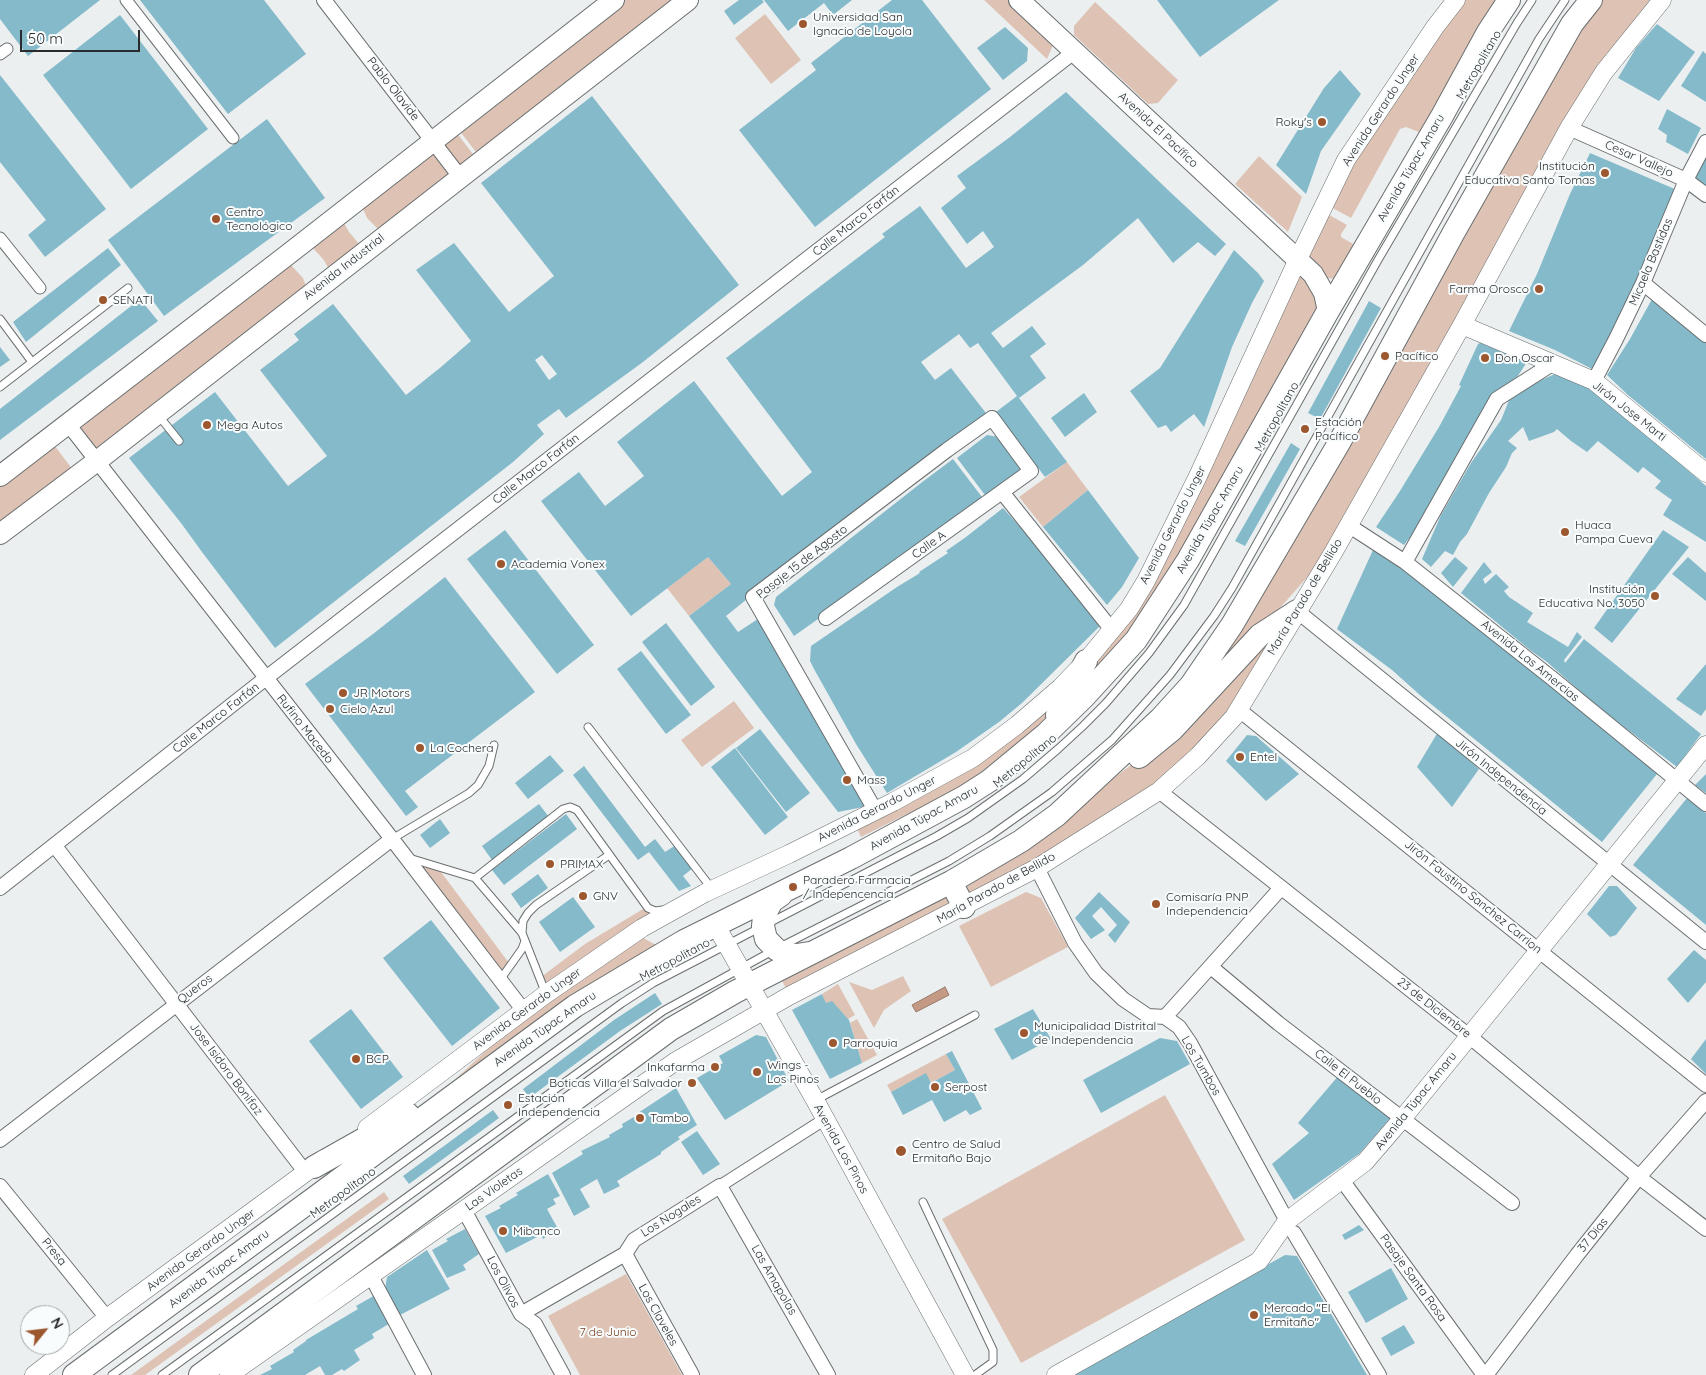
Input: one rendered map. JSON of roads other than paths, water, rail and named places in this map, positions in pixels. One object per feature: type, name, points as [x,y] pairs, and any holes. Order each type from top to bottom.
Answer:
[{"type":"main road","points":[[0,476],[614,0]]},
{"type":"main road","name":"Avenida Industrial","points":[[0,534],[97,461],[117,449],[157,414],[211,376],[372,245],[461,178],[688,0]]},
{"type":"main road","name":"Avenida El Pacífico","points":[[1019,0],[1319,278],[1331,282],[1341,280],[1349,275]]},
{"type":"main road","name":"Avenida Túpac Amaru","points":[[74,1375],[575,1006],[715,924],[793,887],[964,797],[989,781],[1046,734],[1090,691],[1136,640],[1188,560],[1328,311],[1442,116],[1488,32],[1509,0]]},
{"type":"main road","points":[[1057,815],[1186,691],[1232,625],[1339,443],[1450,240],[1572,24],[1591,0]]},
{"type":"main road","name":"Avenida El Pacífico","points":[[1303,264],[1321,286],[1326,298],[1328,311]]},
{"type":"main road","points":[[200,1375],[671,1029],[745,977],[815,951],[951,882],[1021,841],[1133,761],[1172,730],[1260,635],[1297,611]]},
{"type":"main road","points":[[1046,734],[1086,660]]},
{"type":"main road","points":[[951,882],[964,907]]},
{"type":"main road","points":[[793,887],[772,901],[764,916],[763,926],[766,939],[784,954],[793,955],[815,951]]},
{"type":"main road","points":[[310,1170],[495,1064]]},
{"type":"street","points":[[126,0],[233,138]]},
{"type":"street","name":"Pablo Olavide","points":[[324,0],[461,178]]},
{"type":"street","name":"Avenida Gerardo Unger","points":[[34,1375],[108,1318],[546,994],[642,928],[712,889],[788,854],[973,758],[1017,725],[1060,688],[1129,609],[1170,534],[1303,264],[1346,160],[1435,27],[1456,0]]},
{"type":"street","name":"María Parado de Bellido","points":[[764,1010],[1037,868],[1159,791],[1198,756],[1234,717],[1348,525],[1462,326],[1569,128],[1604,72],[1662,0]]},
{"type":"street","name":"Calle Marco Farfán","points":[[0,888],[266,678],[1074,52]]},
{"type":"street","name":"Cesar Vallejo","points":[[1569,128],[1686,180],[1706,195]]},
{"type":"street","name":"Micaela Bastidas","points":[[1594,381],[1643,283],[1686,180],[1706,142]]},
{"type":"street","points":[[0,238],[40,288]]},
{"type":"street","points":[[1643,283],[1706,335]]},
{"type":"street","name":"Jirón Jose Marti","points":[[1462,326],[1594,381],[1706,473]]},
{"type":"street","points":[[1405,562],[1497,399],[1552,364]]},
{"type":"street","name":"Pasaje 15 de Agosto","points":[[875,810],[753,597],[992,418],[1031,472]]},
{"type":"street","name":"Rufino Macedo","points":[[68,424],[524,1011]]},
{"type":"street","name":"Calle A","points":[[826,618],[1031,472]]},
{"type":"street","points":[[1002,492],[1112,630]]},
{"type":"street","name":"Avenida Las Amercias","points":[[1348,525],[1405,562],[1553,679],[1706,804]]},
{"type":"street","name":"Jirón Independencia","points":[[1297,611],[1706,942]]},
{"type":"street","name":"Jirón Faustino Sanchez Carrion","points":[[1238,710],[1706,1085]]},
{"type":"street","name":"Avenida Túpac Amaru","points":[[1056,1375],[1259,1260],[1290,1227],[1365,1162],[1706,745]]},
{"type":"street","name":"23 de Diciembre","points":[[1159,791],[1469,1036],[1639,1177],[1706,1229]]},
{"type":"street","name":"Queros","points":[[0,1140],[392,839]]},
{"type":"street","name":"Jose Isidoro Bonifaz","points":[[54,846],[176,1003],[310,1170]]},
{"type":"street","name":"Los Tumbos","points":[[1037,868],[1075,943],[1096,973],[1123,999],[1148,1016],[1165,1017],[1179,1027],[1290,1227],[1379,1375]]},
{"type":"street","points":[[1165,1017],[1281,888]]},
{"type":"street","name":"Avenida Los Pinos","points":[[715,924],[815,1100],[964,1374]]},
{"type":"street","name":"Calle El Pueblo","points":[[1211,967],[1278,1023],[1512,1203]]},
{"type":"street","name":"Las Violetas","points":[[229,1375],[676,1061],[764,1010]]},
{"type":"street","name":"37 Dias","points":[[1485,1375],[1639,1177],[1706,1101]]},
{"type":"street","name":"Los Nogales","points":[[521,1314],[626,1254],[634,1240],[824,1119]]},
{"type":"street","name":"Pasaje Santa Rosa","points":[[1342,1180],[1485,1375]]},
{"type":"street","name":"Presa","points":[[0,1186],[108,1318]]},
{"type":"street","name":"Las Amapolas","points":[[720,1186],[828,1375]]},
{"type":"street","name":"Los Olivos","points":[[464,1210],[521,1314],[535,1324],[563,1375]]},
{"type":"street","name":"Los Claveles","points":[[626,1254],[692,1375]]},
{"type":"street","points":[[371,1276],[424,1375]]},
{"type":"lane","name":"Metropolitano","points":[[112,1375],[622,1003],[654,983],[937,836],[968,818],[997,799],[1083,726],[1106,703],[1149,653],[1195,589],[1378,260],[1516,22],[1532,0]]},
{"type":"lane","points":[[162,1375],[663,1011],[745,977],[776,949],[948,861],[1004,826],[1052,792],[1092,758],[1128,723],[1170,675],[1214,616],[1232,588],[1539,39],[1565,0]]},
{"type":"lane","points":[[0,387],[128,288]]},
{"type":"lane","points":[[0,318],[32,362]]},
{"type":"lane","points":[[157,414],[179,441]]},
{"type":"lane","points":[[588,727],[712,889]]},
{"type":"lane","points":[[392,839],[478,785],[489,766],[494,745]]},
{"type":"lane","points":[[475,878],[567,807],[577,810],[648,908],[655,912],[676,908]]},
{"type":"lane","points":[[500,980],[522,949],[522,926],[525,917],[536,905],[609,855]]},
{"type":"lane","points":[[405,857],[475,878],[523,937],[546,994]]},
{"type":"lane","points":[[815,1100],[975,1015]]},
{"type":"lane","points":[[923,1202],[993,1350],[993,1362],[964,1374]]},
{"type":"place","name":"Universidad San Ignacio de Loyola","points":[[803,24]]},
{"type":"place","name":"Roky's","points":[[1322,122]]},
{"type":"place","name":"Institución Educativa Santo Tomas","points":[[1605,173]]},
{"type":"place","name":"Centro Tecnológico","points":[[216,219]]},
{"type":"place","name":"Farma Orosco","points":[[1539,289]]},
{"type":"place","name":"SENATI","points":[[103,300]]},
{"type":"place","name":"Pacífico","points":[[1385,356]]},
{"type":"place","name":"Don Oscar","points":[[1485,358]]},
{"type":"place","name":"Mega Autos","points":[[207,425]]},
{"type":"place","name":"Estación Pacífico","points":[[1305,429]]},
{"type":"place","name":"Huaca Pampa Cueva","points":[[1565,532]]},
{"type":"place","name":"Academia Vonex","points":[[501,564]]},
{"type":"place","name":"Institución Educativa No. 3050","points":[[1655,596]]},
{"type":"place","name":"JR Motors","points":[[343,693]]},
{"type":"place","name":"Cielo Azul","points":[[330,709]]},
{"type":"place","name":"La Cochera","points":[[420,748]]},
{"type":"place","name":"Entel","points":[[1240,757]]},
{"type":"place","name":"Mass","points":[[847,780]]},
{"type":"place","name":"PRIMAX","points":[[550,864]]},
{"type":"place","name":"Paradero Farmacia / Indepencencia","points":[[793,887]]},
{"type":"place","name":"GNV","points":[[583,896]]},
{"type":"place","name":"Comisaría PNP Independencia","points":[[1156,904]]},
{"type":"place","name":"Municipalidad Distrital de Independencia","points":[[1024,1033]]},
{"type":"place","name":"Parroquia","points":[[833,1043]]},
{"type":"place","name":"BCP","points":[[356,1059]]},
{"type":"place","name":"Inkafarma","points":[[715,1067]]},
{"type":"place","name":"Wings - Los Pinos","points":[[757,1072]]},
{"type":"place","name":"Boticas Villa el Salvador","points":[[692,1083]]},
{"type":"place","name":"Serpost","points":[[935,1087]]},
{"type":"place","name":"Estación Independencia","points":[[508,1105]]},
{"type":"place","name":"Tambo","points":[[640,1118]]},
{"type":"place","name":"Centro de Salud Ermitaño Bajo","points":[[901,1151]]},
{"type":"place","name":"Mibanco","points":[[503,1231]]},
{"type":"place","name":"Mercado \"El Ermitaño\"","points":[[1254,1315]]},
{"type":"park label","name":"7 de Junio","points":[[608,1332]]}]
